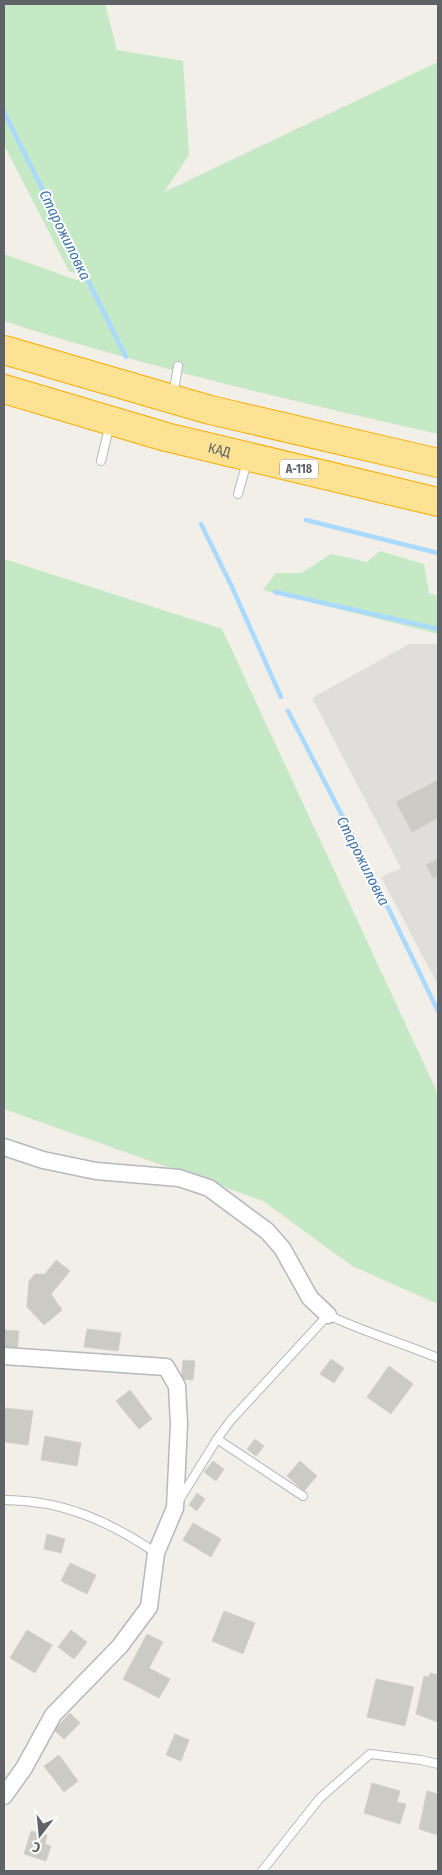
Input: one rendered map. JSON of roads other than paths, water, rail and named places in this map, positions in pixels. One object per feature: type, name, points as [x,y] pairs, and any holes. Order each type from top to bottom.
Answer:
[{"type":"highway","points":[[4,350],[172,400],[438,463]]},
{"type":"highway","name":"КАД","points":[[4,389],[248,457],[438,502]]},
{"type":"street","points":[[4,1147],[43,1160],[96,1171],[179,1178],[209,1188],[267,1231],[282,1248],[310,1298],[328,1315]]},
{"type":"street","points":[[4,1356],[166,1367],[177,1386],[179,1424],[175,1508],[156,1552],[149,1607],[120,1646],[53,1715],[24,1768],[4,1796]]},
{"type":"lane","points":[[172,400],[178,366]]},
{"type":"lane","points":[[101,461],[111,420]]},
{"type":"lane","points":[[238,494],[248,457]]},
{"type":"lane","points":[[175,1508],[217,1439],[231,1420],[328,1315],[358,1329],[404,1344],[438,1358]]},
{"type":"lane","points":[[217,1439],[302,1496]]},
{"type":"lane","points":[[4,1500],[62,1506],[125,1532],[156,1552]]},
{"type":"lane","points":[[262,1871],[320,1798],[370,1754],[438,1764]]},
{"type":"waterway","name":"Старожиловка","points":[[4,112],[126,357]]},
{"type":"waterway","points":[[306,520],[438,553]]},
{"type":"waterway","name":"Старожиловка","points":[[201,524],[232,587],[281,697]]},
{"type":"waterway","points":[[275,592],[438,629]]},
{"type":"waterway","name":"Старожиловка","points":[[288,711],[360,850],[438,1011]]}]
